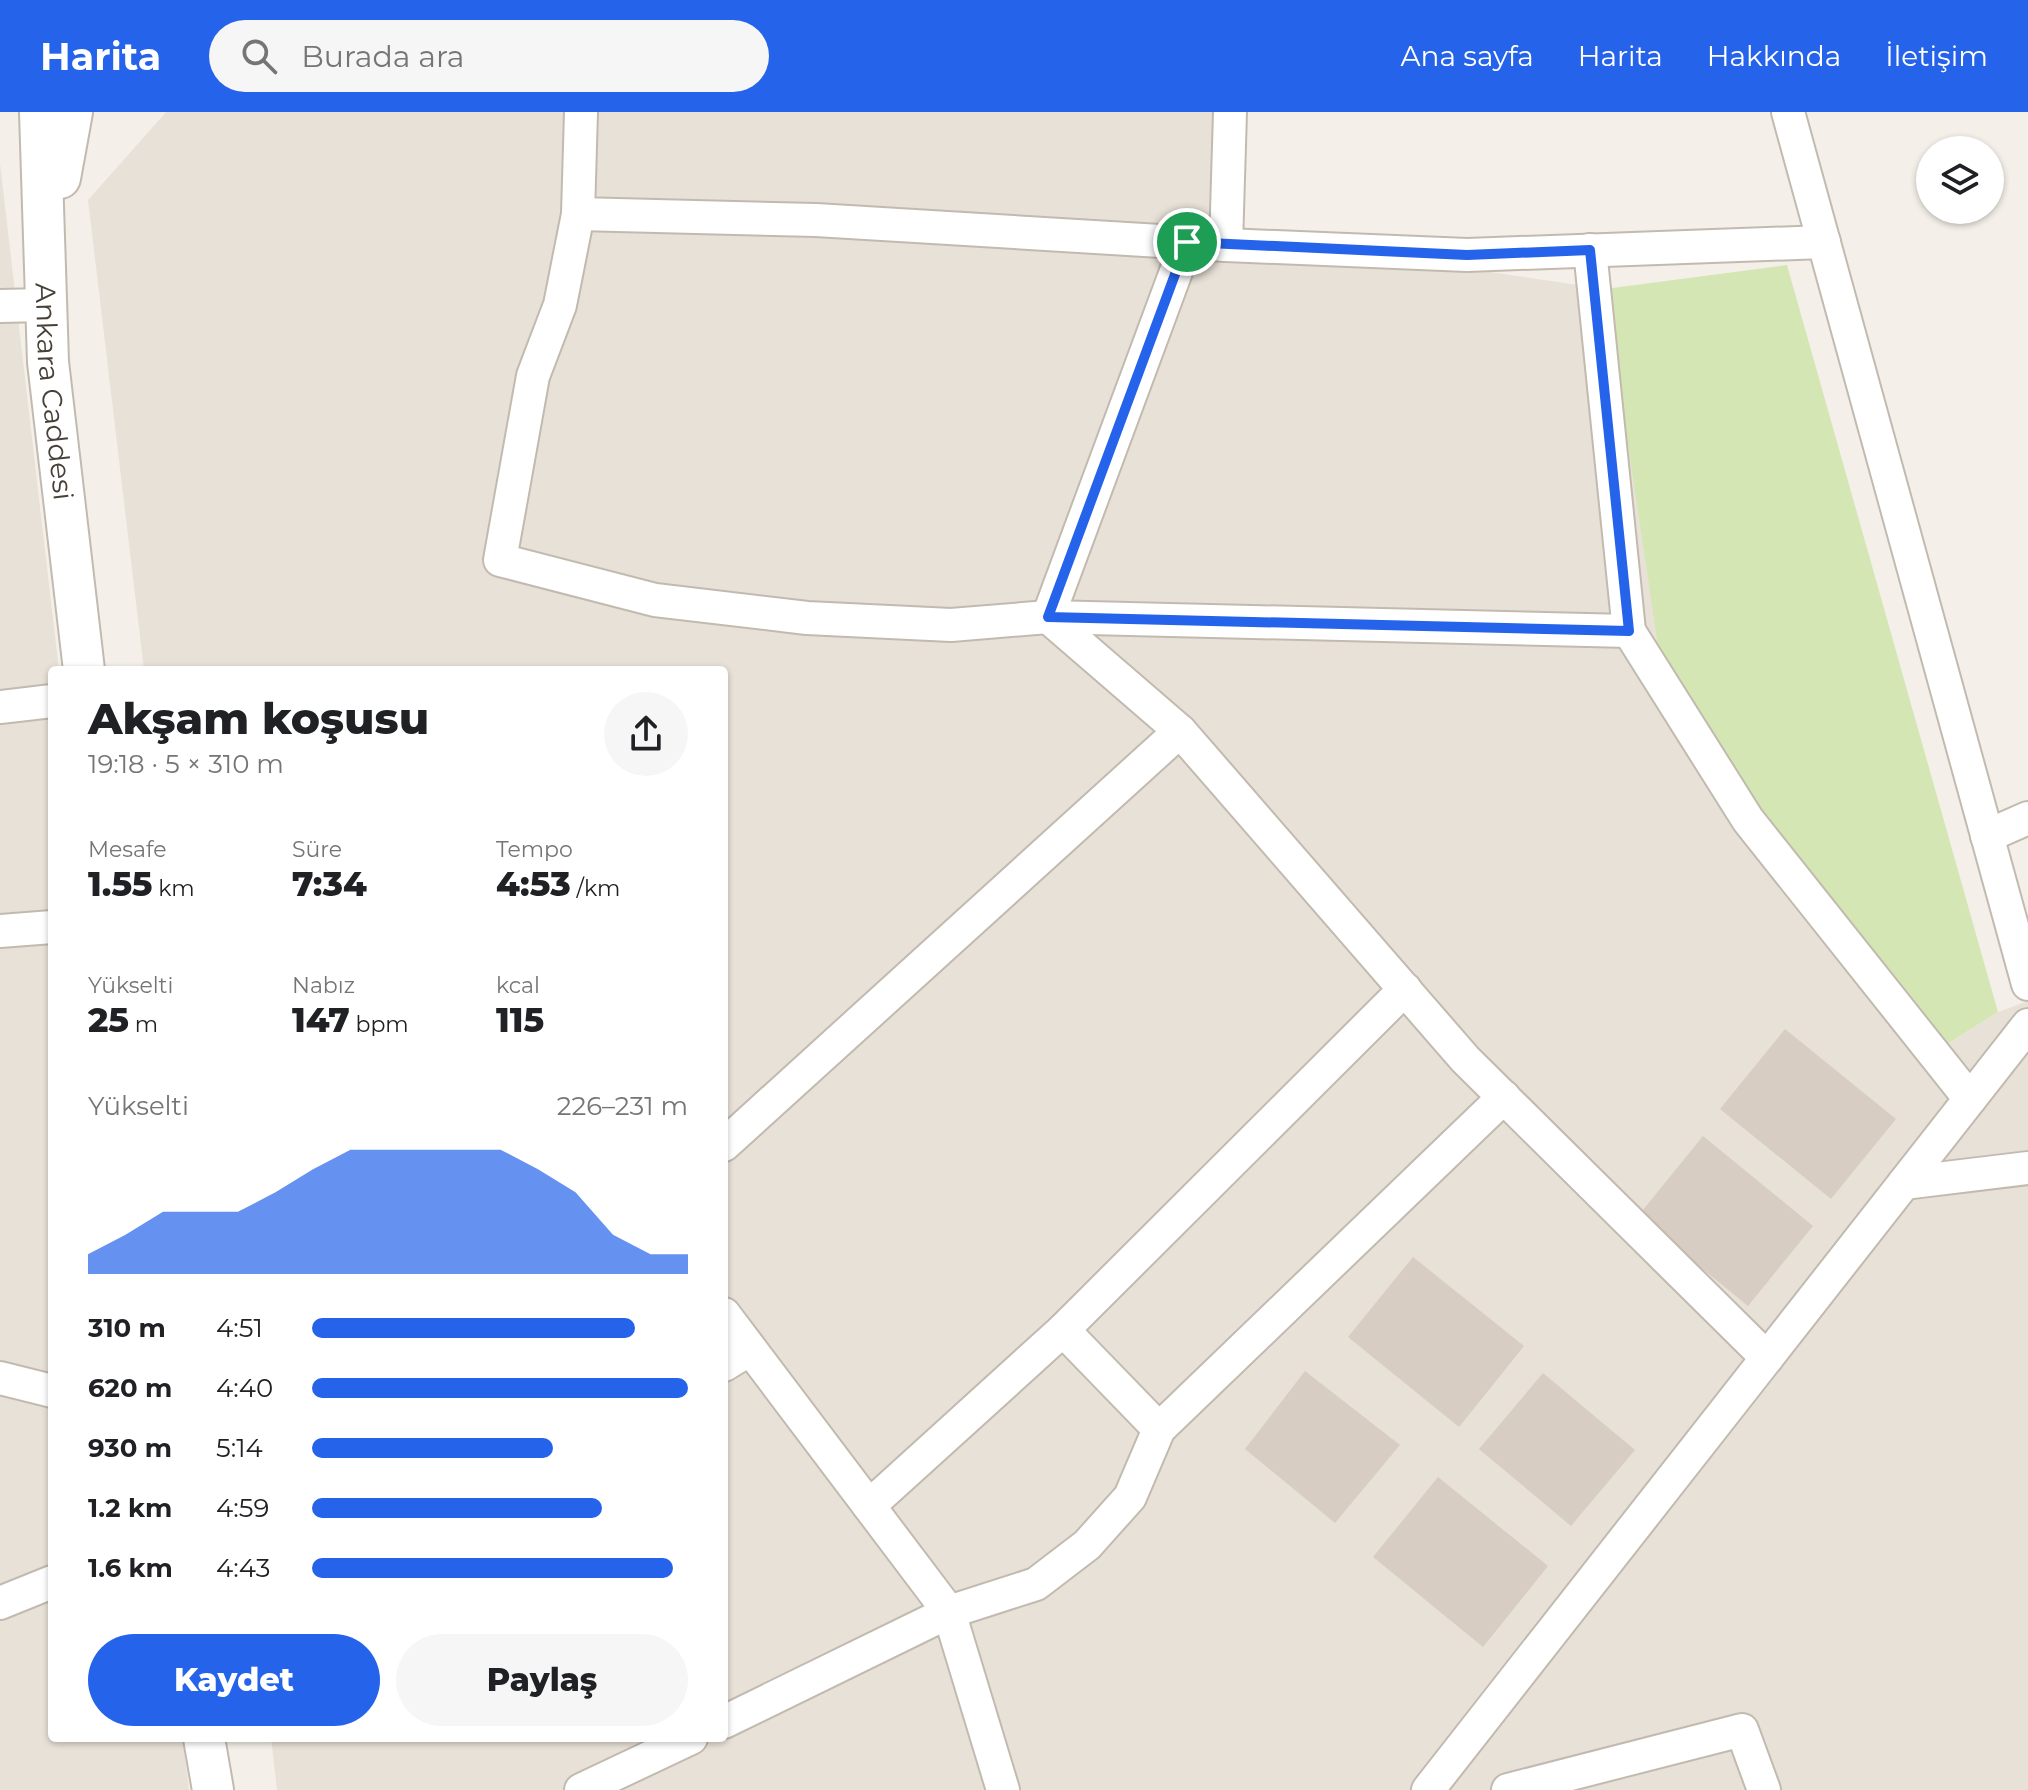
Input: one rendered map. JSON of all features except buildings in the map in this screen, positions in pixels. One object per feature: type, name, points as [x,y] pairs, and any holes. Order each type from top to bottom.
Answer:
[{"type":"street","name":"Ankara Caddesi","points":[[40,112],[44,305],[84,666]]},
{"type":"street","points":[[0,306],[44,305],[65,134],[72,112]]},
{"type":"street","points":[[581,112],[578,214],[560,305],[533,376],[500,560],[655,600],[807,618],[951,625],[1048,617],[1629,631]]},
{"type":"street","points":[[1226,245],[1230,112]]},
{"type":"street","points":[[1788,112],[2028,984]]},
{"type":"street","points":[[578,214],[816,220],[1226,245],[1467,255],[1824,242]]},
{"type":"street","points":[[1048,617],[1187,242]]},
{"type":"street","points":[[1590,250],[1629,631],[1748,820],[1970,1099]]},
{"type":"street","points":[[1048,617],[1180,731],[1405,989],[1504,1097],[1767,1358]]},
{"type":"street","points":[[0,707],[48,701]]},
{"type":"street","points":[[728,1141],[1180,731]]},
{"type":"street","points":[[1987,836],[2028,818]]},
{"type":"street","points":[[0,931],[48,927]]},
{"type":"street","points":[[869,1506],[1063,1330],[1405,989]]},
{"type":"street","points":[[1428,1790],[2028,1025]]},
{"type":"street","points":[[728,1720],[949,1612],[1036,1584],[1087,1545],[1130,1497],[1159,1429],[1504,1097]]},
{"type":"street","points":[[1904,1183],[2028,1168]]},
{"type":"street","points":[[728,1327],[737,1357],[869,1506],[949,1612],[1003,1790]]},
{"type":"street","points":[[1063,1330],[1159,1429]]},
{"type":"street","points":[[0,1378],[48,1390]]},
{"type":"street","points":[[0,1603],[48,1584]]},
{"type":"street","points":[[1508,1790],[1742,1730],[1764,1790]]},
{"type":"street","points":[[205,1742],[213,1790]]},
{"type":"street","points":[[581,1790],[683,1742]]},
{"type":"shaded area","points":[[166,112],[1225,112],[1228,233],[1605,289],[1939,1050],[1998,1012],[2028,1001],[2028,1790],[277,1790],[271,1742],[728,1742],[728,666],[144,666],[88,200]]},
{"type":"shaded area","points":[[0,163],[59,666],[48,666],[48,1742],[183,1742],[189,1790],[0,1790]]},
{"type":"green space","points":[[1787,265],[1998,1012],[1938,1050],[1745,791],[1658,646],[1605,289]]},
{"type":"route","points":[[1187,242],[1467,255],[1590,250],[1629,631],[1048,617],[1187,242]]}]
